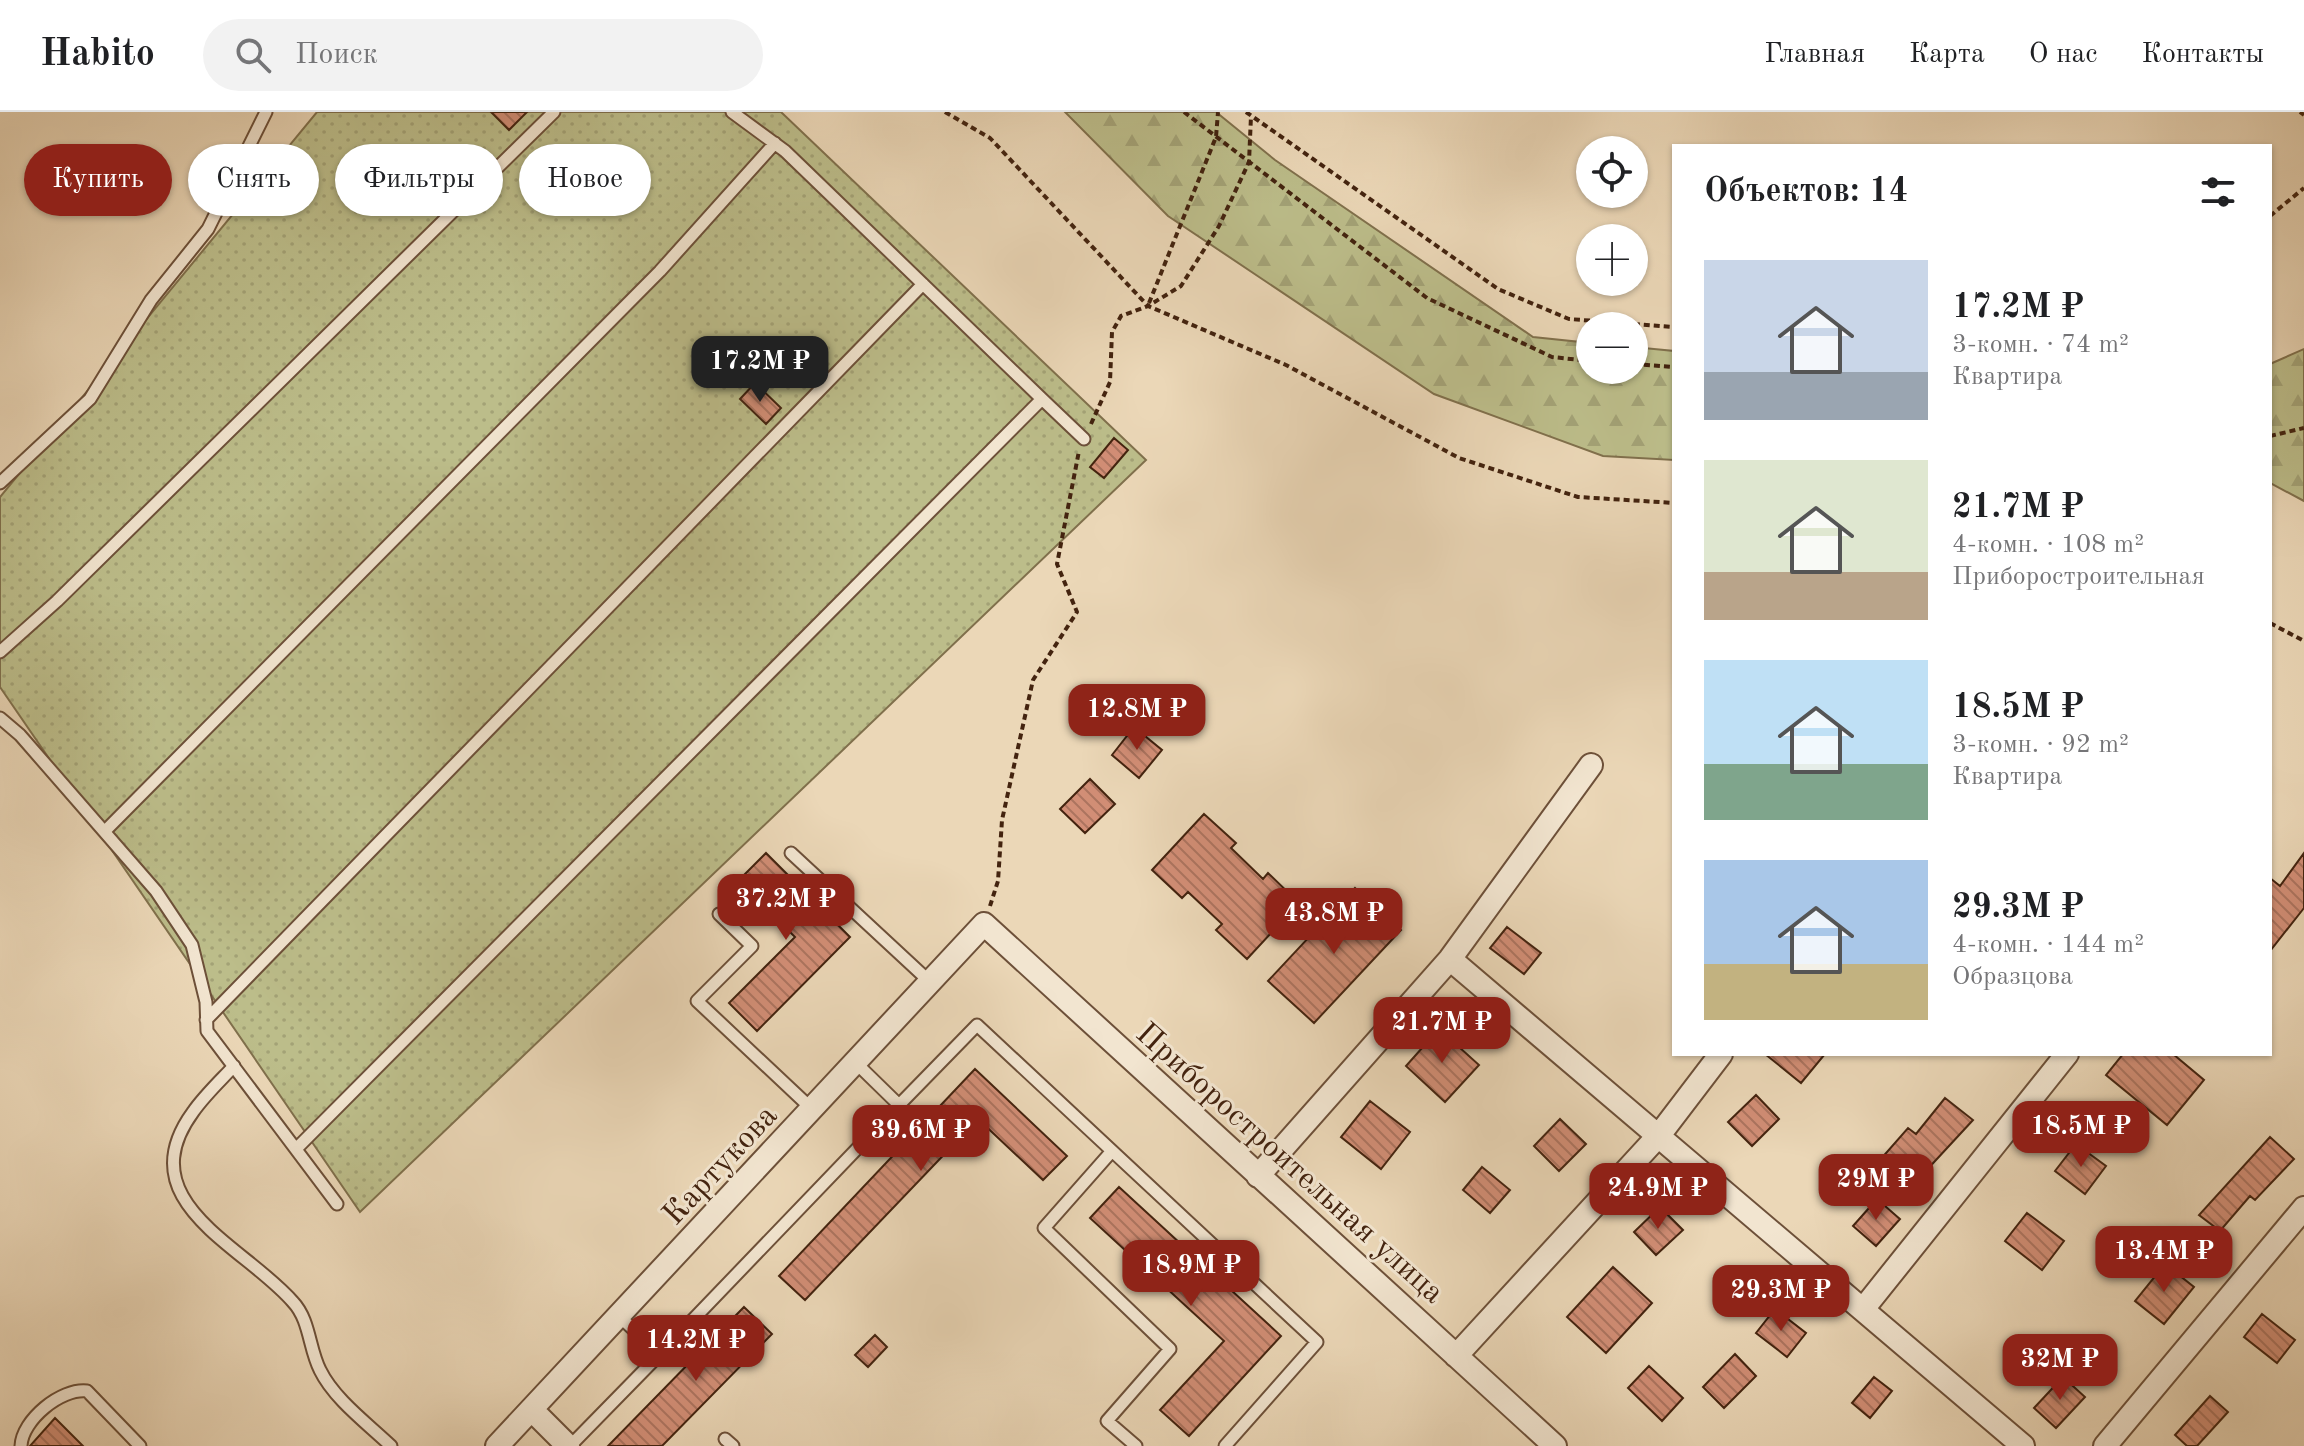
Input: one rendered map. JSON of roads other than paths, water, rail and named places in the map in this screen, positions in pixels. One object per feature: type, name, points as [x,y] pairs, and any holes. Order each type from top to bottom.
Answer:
[{"type":"street","points":[[1258,1176],[1450,959],[1591,765]]},
{"type":"street","name":"Картукова","points":[[497,1446],[814,1111],[984,924]]},
{"type":"street","name":"Приборостроительная улица","points":[[984,924],[1555,1446]]},
{"type":"street","points":[[1450,959],[1660,1134],[2023,1446]]},
{"type":"street","points":[[1456,1356],[1660,1134],[1719,1056]]},
{"type":"street","points":[[1864,1308],[2065,1056]]},
{"type":"street","points":[[2105,1446],[2304,1208]]},
{"type":"street","points":[[532,1410],[569,1446]]},
{"type":"lane","points":[[0,483],[90,399],[151,300],[208,229],[266,112]]},
{"type":"lane","points":[[0,652],[68,590],[554,112]]},
{"type":"lane","points":[[732,112],[775,143],[1084,439]]},
{"type":"lane","points":[[106,830],[660,271],[775,143]]},
{"type":"lane","points":[[206,1020],[923,284]]},
{"type":"lane","points":[[296,1149],[1042,399]]},
{"type":"lane","points":[[0,718],[20,735],[106,830],[156,891],[192,945],[207,1031],[337,1204]]},
{"type":"lane","points":[[791,853],[929,981]]},
{"type":"lane","points":[[719,914],[752,946],[697,1001],[814,1111]]},
{"type":"lane","points":[[569,1446],[977,1025],[1317,1342],[1225,1446]]},
{"type":"lane","points":[[856,1063],[899,1105]]},
{"type":"lane","points":[[234,1066],[191,1114],[173,1156],[176,1190],[200,1220],[295,1303],[320,1371],[353,1410],[391,1446]]},
{"type":"lane","points":[[1112,1151],[1044,1228],[1170,1349],[1107,1421],[1136,1446]]},
{"type":"lane","points":[[620,1317],[660,1354]]},
{"type":"lane","points":[[21,1446],[24,1430],[64,1393],[76,1389],[87,1391],[140,1446]]}]
